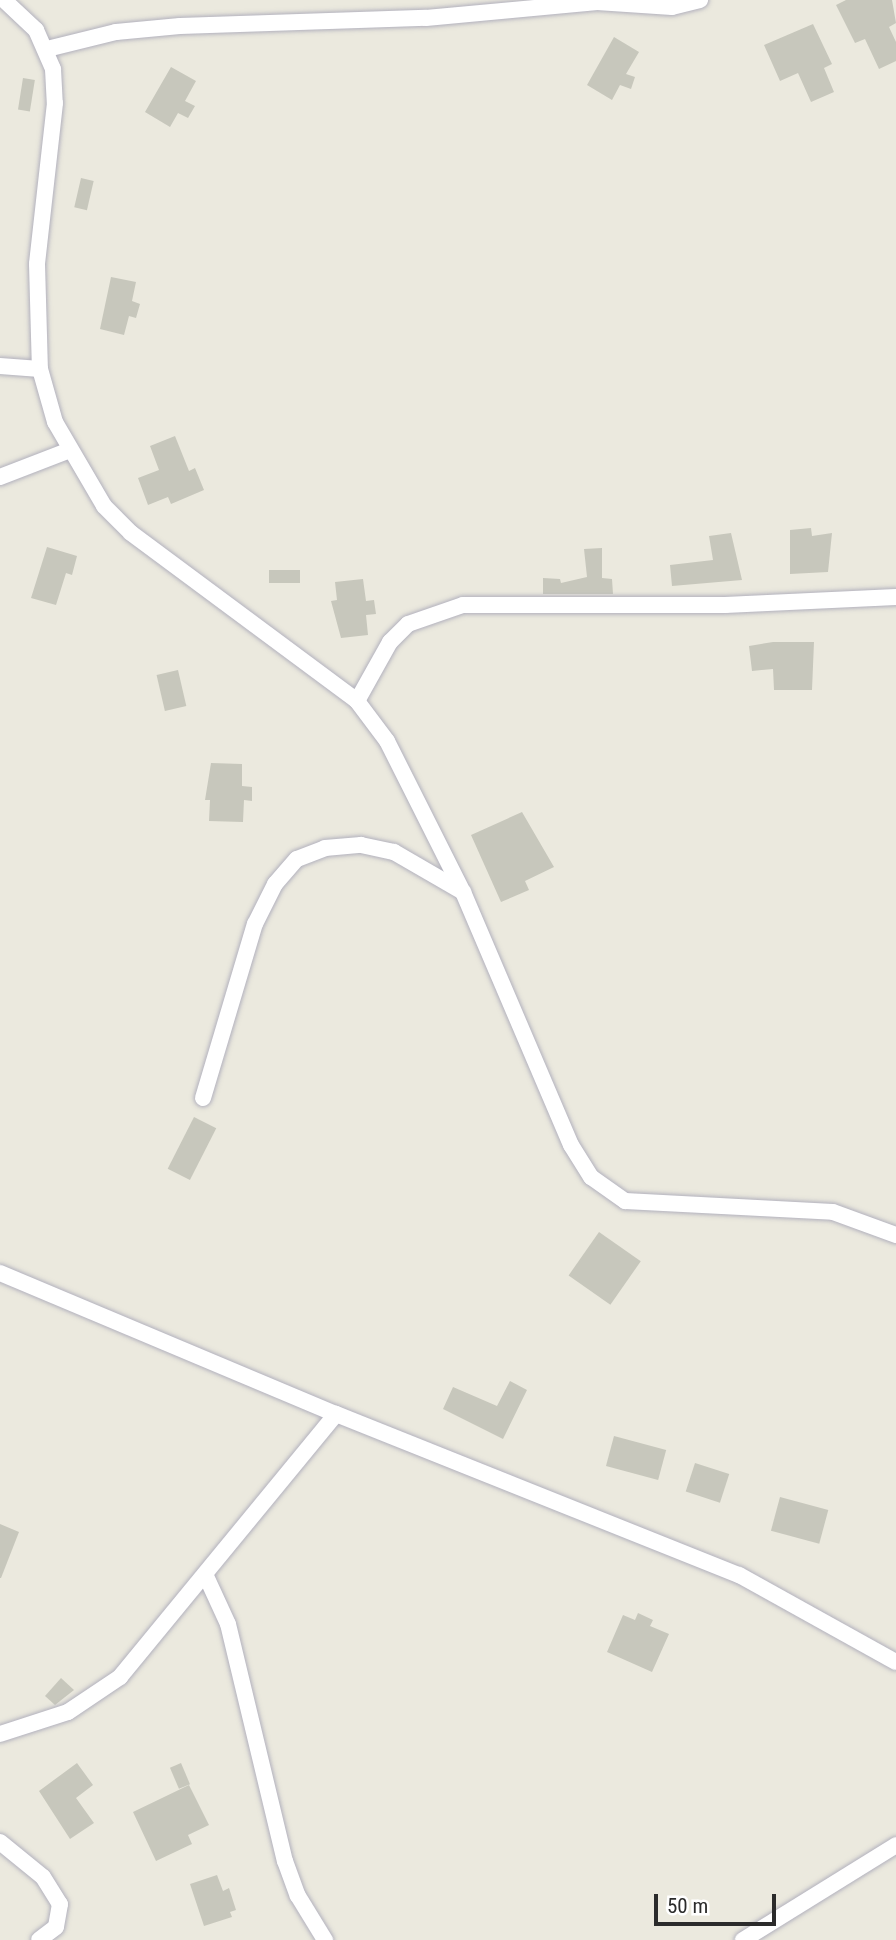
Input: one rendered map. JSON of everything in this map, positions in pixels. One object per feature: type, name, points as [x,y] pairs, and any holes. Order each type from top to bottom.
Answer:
[{"type":"street","points":[[4,0],[36,30],[54,69],[55,103],[37,264],[40,369],[55,422],[104,506],[131,533],[357,701],[387,741],[463,892],[571,1144],[591,1177],[610,1193],[649,1206],[833,1212],[896,1235]]},
{"type":"street","points":[[47,49],[116,32],[180,26],[426,18],[597,2],[672,7],[700,0]]},
{"type":"street","points":[[0,366],[40,369]]},
{"type":"street","points":[[0,477],[70,450]]},
{"type":"street","points":[[357,701],[390,642],[408,624],[463,605],[725,605],[896,597]]},
{"type":"street","points":[[203,1097],[255,924],[275,884],[297,859],[325,848],[360,845],[394,852],[463,892]]},
{"type":"street","points":[[0,1273],[336,1414],[739,1575],[896,1662]]},
{"type":"street","points":[[2,1739],[68,1712],[120,1677],[336,1414]]},
{"type":"street","points":[[205,1574],[228,1624],[285,1861],[298,1896],[325,1940]]},
{"type":"street","points":[[0,1842],[43,1877],[60,1904],[56,1927],[39,1940]]},
{"type":"street","points":[[743,1940],[896,1845]]},
{"type":"building","points":[[846,0],[892,0],[896,23],[889,27],[896,42],[896,61],[879,69],[865,39],[855,43],[836,5]]},
{"type":"building","points":[[813,24],[832,64],[824,68],[834,92],[811,102],[798,73],[780,81],[764,45]]},
{"type":"building","points":[[614,37],[639,52],[626,74],[635,77],[631,89],[620,85],[612,100],[587,85]]},
{"type":"building","points":[[171,67],[196,81],[185,101],[195,106],[188,118],[178,113],[170,127],[145,112]]},
{"type":"building","points":[[23,78],[35,80],[30,111],[18,110]]},
{"type":"building","points":[[81,178],[94,181],[87,210],[74,207]]},
{"type":"building","points":[[111,277],[136,282],[132,301],[140,304],[136,318],[129,316],[124,335],[100,329]]},
{"type":"building","points":[[175,436],[189,471],[195,468],[204,490],[171,504],[168,497],[148,505],[138,478],[159,470],[150,446]]},
{"type":"building","points":[[811,528],[812,536],[832,533],[828,572],[790,574],[790,530]]},
{"type":"building","points":[[731,533],[742,580],[672,586],[670,565],[713,560],[709,536]]},
{"type":"building","points":[[47,547],[77,556],[72,575],[66,573],[56,605],[31,598]]},
{"type":"building","points":[[602,548],[602,578],[612,579],[613,594],[543,594],[543,578],[560,579],[561,583],[587,577],[584,549]]},
{"type":"building","points":[[269,570],[300,570],[300,583],[269,583]]},
{"type":"building","points":[[363,579],[366,601],[374,600],[376,614],[366,615],[368,635],[341,638],[331,601],[337,600],[335,582]]},
{"type":"building","points":[[773,642],[814,642],[812,690],[774,690],[773,669],[752,671],[749,646]]},
{"type":"building","points":[[178,670],[186,706],[165,711],[157,675]]},
{"type":"building","points":[[211,763],[242,764],[242,786],[252,787],[252,801],[244,800],[243,822],[209,821],[210,800],[205,800]]},
{"type":"building","points":[[522,812],[554,867],[525,881],[529,890],[501,902],[471,835]]},
{"type":"building","points":[[194,1117],[216,1128],[190,1180],[168,1169]]},
{"type":"building","points":[[599,1232],[641,1261],[610,1305],[569,1275]]},
{"type":"building","points":[[510,1381],[527,1390],[503,1439],[443,1409],[453,1387],[497,1406]]},
{"type":"building","points":[[614,1436],[666,1450],[658,1480],[606,1466]]},
{"type":"building","points":[[695,1463],[729,1474],[720,1503],[686,1492]]},
{"type":"building","points":[[780,1497],[828,1510],[819,1544],[771,1531]]},
{"type":"building","points":[[0,1524],[19,1532],[1,1578],[0,1578]]},
{"type":"building","points":[[638,1613],[653,1620],[650,1626],[669,1634],[652,1672],[607,1652],[623,1615],[635,1620]]},
{"type":"building","points":[[61,1678],[74,1690],[55,1705],[45,1696]]},
{"type":"building","points":[[77,1763],[93,1785],[76,1798],[94,1823],[70,1839],[39,1791]]},
{"type":"building","points":[[181,1763],[190,1784],[179,1789],[170,1768]]},
{"type":"building","points":[[189,1785],[209,1825],[188,1835],[192,1844],[156,1861],[133,1812]]},
{"type":"building","points":[[217,1875],[223,1891],[229,1888],[236,1910],[230,1912],[232,1917],[204,1926],[190,1884]]}]
